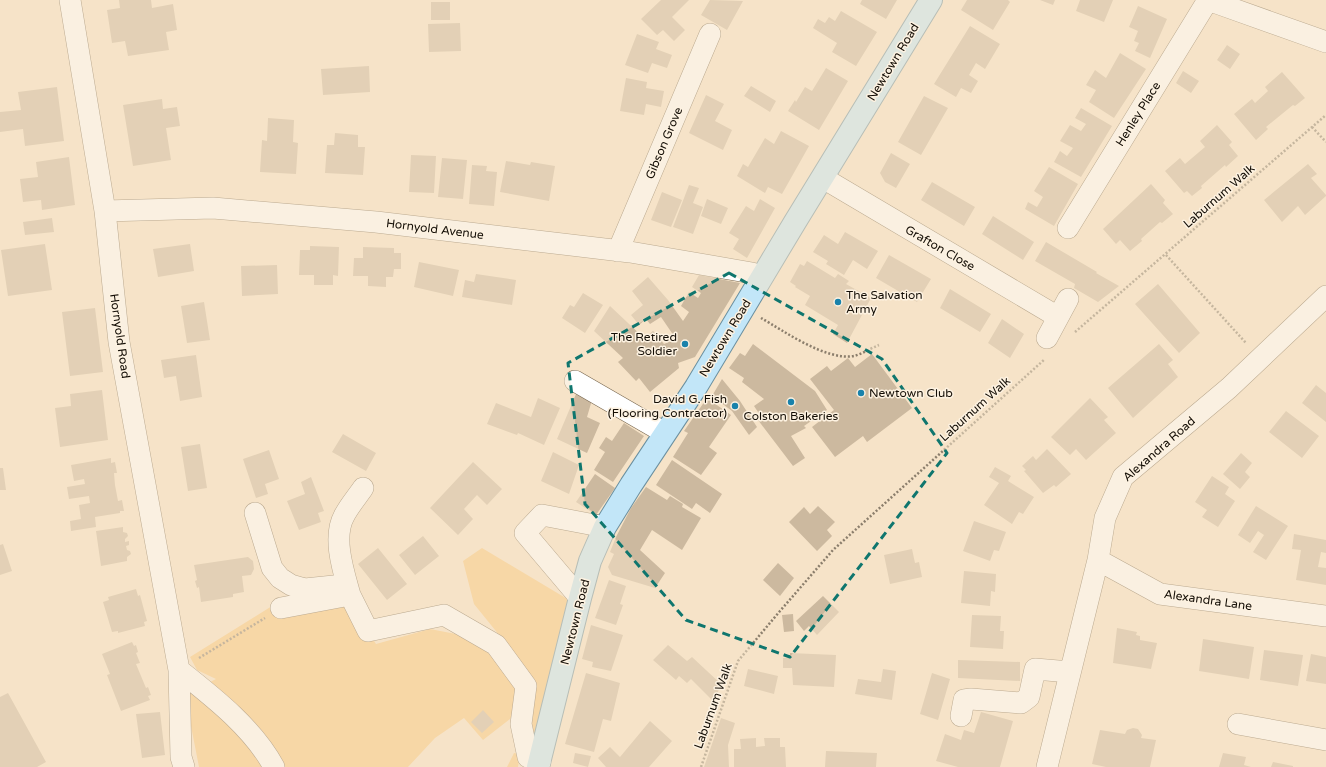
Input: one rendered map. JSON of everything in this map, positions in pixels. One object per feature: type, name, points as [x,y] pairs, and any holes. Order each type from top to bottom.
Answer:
[{"type":"main road","name":"Newtown Road","points":[[539,765],[590,561],[605,527],[696,387],[761,277],[931,0]]},
{"type":"street","name":"Hornyold Road","points":[[70,0],[105,211],[119,342],[179,670],[181,757],[184,767]]},
{"type":"street","points":[[1208,0],[1326,42]]},
{"type":"street","name":"Henley Place","points":[[1068,228],[1208,0]]},
{"type":"street","name":"Gibson Grove","points":[[618,251],[710,34]]},
{"type":"street","name":"Grafton Close","points":[[823,178],[1058,317]]},
{"type":"street","name":"Hornyold Avenue","points":[[105,211],[213,208],[376,222],[618,251],[752,273],[761,277]]},
{"type":"street","name":"Alexandra Road","points":[[1047,767],[1098,560],[1105,518],[1122,477],[1229,388],[1326,296]]},
{"type":"street","points":[[1047,347],[1058,317],[1068,298]]},
{"type":"street","points":[[575,382],[665,433]]},
{"type":"street","points":[[349,590],[341,558],[340,526],[344,516],[363,488]]},
{"type":"street","points":[[255,513],[272,568],[280,578],[291,585],[304,589],[349,590]]},
{"type":"street","points":[[580,598],[526,533],[542,515],[605,527]]},
{"type":"street","name":"Alexandra Lane","points":[[1098,560],[1160,594],[1326,616]]},
{"type":"street","points":[[281,608],[349,590]]},
{"type":"street","name":"Newtown Road","points":[[349,590],[368,631],[444,615],[496,645],[526,686],[516,725],[528,757],[539,765]]},
{"type":"street","points":[[961,716],[964,700],[971,699],[1021,703],[1029,697],[1035,669],[1070,672]]},
{"type":"street","points":[[179,670],[221,703],[266,752],[274,767]]},
{"type":"street","points":[[1238,724],[1326,740]]},
{"type":"path","name":"Laburnum Walk","points":[[1071,336],[1326,115]]},
{"type":"path","points":[[1312,127],[1326,142]]},
{"type":"path","points":[[1166,255],[1260,359]]},
{"type":"path","points":[[744,307],[812,348],[838,355],[853,356],[879,345]]},
{"type":"path","name":"Laburnum Walk","points":[[701,767],[738,661],[833,550],[1047,347]]},
{"type":"path","points":[[179,670],[281,608]]},
{"type":"highlighted area","points":[[729,273],[882,359],[947,453],[790,657],[686,620],[585,504],[568,363]]},
{"type":"shaded area","points":[[482,548],[569,600],[540,742],[532,738],[533,682],[508,646],[474,604],[463,561]]},
{"type":"shaded area","points":[[280,601],[350,603],[376,644],[430,629],[466,636],[500,662],[516,689],[517,706],[510,719],[483,740],[464,718],[435,738],[408,767],[199,767],[185,695],[216,679],[197,670],[190,657]]},
{"type":"shaded area","points":[[514,753],[520,754],[518,767],[507,767]]},
{"type":"building","points":[[119,0],[151,0],[152,8],[173,4],[177,30],[166,32],[169,50],[128,56],[125,41],[112,43],[107,10],[120,8]]},
{"type":"building","points":[[661,0],[689,0],[672,17],[685,30],[674,41],[663,30],[657,35],[641,19]]},
{"type":"building","points":[[710,0],[743,1],[727,30],[701,15]]},
{"type":"building","points":[[862,0],[897,0],[886,19],[860,4]]},
{"type":"building","points":[[967,0],[1008,0],[1010,2],[993,30],[961,10]]},
{"type":"building","points":[[1040,0],[1055,0],[1053,5]]},
{"type":"building","points":[[1080,0],[1113,0],[1104,22],[1076,11]]},
{"type":"building","points":[[431,2],[450,2],[450,20],[431,20]]},
{"type":"building","points":[[1138,6],[1167,19],[1150,58],[1135,51],[1139,43],[1134,41],[1138,31],[1129,27]]},
{"type":"building","points":[[841,11],[877,32],[856,66],[832,52],[837,43],[813,28],[818,19],[825,23],[829,17],[835,21]]},
{"type":"building","points":[[460,23],[461,51],[429,52],[428,24]]},
{"type":"building","points":[[970,26],[1000,44],[985,69],[976,63],[969,75],[978,81],[971,93],[961,88],[956,97],[934,84]]},
{"type":"building","points":[[637,34],[659,42],[656,49],[672,55],[667,68],[652,63],[648,73],[625,65]]},
{"type":"building","points":[[1227,45],[1240,54],[1230,69],[1217,60]]},
{"type":"building","points":[[1120,53],[1146,69],[1114,118],[1089,102],[1096,90],[1086,85],[1095,70],[1106,78]]},
{"type":"building","points":[[369,66],[370,92],[323,95],[321,69]]},
{"type":"building","points":[[826,68],[848,81],[819,130],[788,111],[795,100],[796,102],[805,87],[812,91]]},
{"type":"building","points":[[1183,71],[1199,81],[1191,93],[1176,83]]},
{"type":"building","points":[[1282,72],[1305,98],[1295,106],[1293,105],[1266,127],[1268,129],[1256,140],[1234,114],[1252,99],[1255,103],[1268,91],[1265,87]]},
{"type":"building","points":[[626,78],[647,82],[646,88],[664,91],[661,107],[646,104],[644,115],[620,111]]},
{"type":"building","points":[[751,86],[776,101],[770,112],[744,96]]},
{"type":"building","points":[[57,87],[64,141],[25,146],[23,129],[0,132],[0,112],[21,110],[18,92]]},
{"type":"building","points":[[706,95],[724,104],[715,121],[732,130],[723,150],[689,133]]},
{"type":"building","points":[[924,96],[948,108],[921,155],[898,142]]},
{"type":"building","points":[[162,99],[163,109],[177,107],[180,126],[166,128],[171,160],[133,166],[123,105]]},
{"type":"building","points":[[1081,108],[1112,126],[1081,177],[1054,162],[1060,151],[1067,156],[1073,148],[1060,141],[1070,125],[1081,131],[1086,124],[1075,118]]},
{"type":"building","points":[[268,118],[294,120],[293,142],[298,143],[296,174],[260,172],[262,140],[267,141]]},
{"type":"building","points":[[1217,125],[1232,142],[1229,145],[1238,156],[1226,167],[1225,165],[1192,196],[1187,191],[1184,193],[1165,171],[1180,158],[1185,164],[1205,147],[1200,141]]},
{"type":"building","points":[[781,131],[809,146],[782,194],[768,187],[765,193],[737,176],[743,164],[748,167],[765,138],[774,144]]},
{"type":"building","points":[[335,133],[358,135],[358,147],[365,147],[363,175],[325,173],[327,145],[334,145]]},
{"type":"building","points":[[891,153],[910,164],[896,188],[885,182],[880,173]]},
{"type":"building","points":[[411,155],[436,156],[434,193],[409,192]]},
{"type":"building","points":[[69,157],[75,205],[42,210],[41,200],[23,202],[20,179],[38,177],[36,162]]},
{"type":"building","points":[[442,158],[467,160],[463,199],[438,197]]},
{"type":"building","points":[[506,161],[530,165],[531,162],[555,166],[549,201],[500,192]]},
{"type":"building","points":[[1308,164],[1317,174],[1311,178],[1326,196],[1305,215],[1298,206],[1282,222],[1264,200]]},
{"type":"building","points":[[472,165],[487,166],[486,171],[497,172],[494,206],[469,204]]},
{"type":"building","points":[[1049,167],[1078,184],[1054,226],[1025,209],[1028,202],[1037,207],[1043,197],[1034,191]]},
{"type":"building","points":[[932,182],[975,207],[964,226],[921,200]]},
{"type":"building","points":[[1151,184],[1165,200],[1163,203],[1173,214],[1162,223],[1160,222],[1130,251],[1120,240],[1116,244],[1103,229]]},
{"type":"building","points":[[689,185],[699,188],[693,203],[703,207],[693,234],[673,227]]},
{"type":"building","points":[[662,192],[682,200],[671,227],[651,220]]},
{"type":"building","points":[[707,199],[728,208],[721,224],[701,216]]},
{"type":"building","points":[[760,199],[775,208],[747,258],[733,249],[739,239],[729,233],[746,206],[754,211]]},
{"type":"building","points":[[993,216],[1034,242],[1023,260],[982,234]]},
{"type":"building","points":[[52,218],[54,232],[25,235],[23,222]]},
{"type":"building","points":[[845,232],[878,251],[867,269],[853,260],[844,275],[826,264],[828,261],[813,252],[824,235],[838,244]]},
{"type":"building","points":[[1046,242],[1119,286],[1098,302],[1074,288],[1075,284],[1035,261]]},
{"type":"building","points":[[45,244],[52,290],[8,296],[1,250]]},
{"type":"building","points":[[190,244],[194,271],[158,277],[153,249]]},
{"type":"building","points":[[310,246],[339,247],[338,276],[333,275],[333,285],[314,285],[314,275],[299,275],[300,250],[310,250]]},
{"type":"building","points":[[363,247],[394,248],[394,253],[401,253],[401,269],[394,269],[393,277],[386,277],[386,287],[368,286],[368,276],[353,276],[354,258],[363,258]]},
{"type":"building","points":[[889,255],[931,279],[917,302],[876,278]]},
{"type":"building","name":"The Salvation Army","points":[[807,261],[835,278],[838,274],[849,281],[846,284],[871,298],[847,343],[833,334],[838,325],[805,305],[810,296],[795,287],[796,286],[790,282],[800,264],[804,266]]},
{"type":"building","points":[[419,262],[459,270],[453,296],[414,287]]},
{"type":"building","points":[[277,265],[278,294],[242,296],[241,266]]},
{"type":"building","points":[[476,274],[516,280],[512,305],[462,297],[465,280],[474,282]]},
{"type":"building","points":[[699,275],[740,283],[695,357],[678,363],[679,368],[650,392],[639,378],[636,381],[618,362],[623,358],[594,331],[610,306],[645,339],[653,331],[664,344],[676,339],[661,317],[650,324],[646,319],[639,325],[631,315],[643,305],[632,291],[648,277],[668,300],[683,321],[689,312],[681,306],[689,292],[698,298],[701,293],[692,287]]},
{"type":"building","points":[[1158,284],[1200,333],[1179,353],[1135,304]]},
{"type":"building","points":[[950,289],[991,314],[980,332],[940,308]]},
{"type":"building","points":[[583,293],[603,305],[585,333],[562,318],[570,305],[574,307]]},
{"type":"building","points":[[204,302],[210,340],[187,343],[181,306]]},
{"type":"building","points":[[95,308],[103,372],[70,376],[62,312]]},
{"type":"building","points":[[1002,319],[1024,334],[1010,358],[988,343]]},
{"type":"building","name":"Colston Bakeries","points":[[753,344],[815,391],[827,410],[804,426],[806,428],[791,436],[805,458],[793,466],[758,420],[762,418],[754,406],[764,399],[742,382],[744,378],[729,368],[740,353],[745,356]]},
{"type":"building","points":[[1159,344],[1173,360],[1168,364],[1178,377],[1133,418],[1108,388]]},
{"type":"building","name":"Newtown Club","points":[[872,354],[912,408],[867,442],[863,436],[835,457],[812,427],[834,410],[810,379],[827,366],[831,371],[848,358],[855,367]]},
{"type":"building","points":[[196,355],[202,397],[180,401],[176,376],[164,378],[161,360]]},
{"type":"building","name":"David G. Fish (Flooring Contractor)","points":[[722,379],[740,401],[757,427],[749,435],[732,411],[712,396]]},
{"type":"building","points":[[1316,385],[1326,393],[1326,422],[1302,403]]},
{"type":"building","points":[[102,390],[108,440],[60,447],[55,408],[71,406],[70,394]]},
{"type":"building","points":[[576,394],[592,400],[587,417],[600,423],[587,453],[557,439]]},
{"type":"building","points":[[538,398],[560,408],[544,445],[518,433],[517,435],[487,424],[496,403],[531,417]]},
{"type":"building","points":[[707,398],[731,415],[709,447],[717,453],[701,475],[673,457],[688,433],[684,431]]},
{"type":"building","points":[[1090,398],[1108,417],[1104,420],[1116,433],[1086,460],[1076,449],[1070,455],[1051,437]]},
{"type":"building","points":[[1286,411],[1319,436],[1302,458],[1269,432]]},
{"type":"building","points":[[624,423],[644,436],[613,482],[594,470],[605,452],[599,448],[606,437],[612,441]]},
{"type":"building","points":[[343,434],[376,453],[366,471],[332,452]]},
{"type":"building","points":[[200,444],[207,488],[188,491],[181,447]]},
{"type":"building","points":[[1047,449],[1071,474],[1056,487],[1054,485],[1043,493],[1024,471],[1026,470],[1022,466],[1033,456],[1036,460]]},
{"type":"building","points":[[269,450],[279,479],[265,484],[268,494],[256,498],[243,459]]},
{"type":"building","points":[[553,452],[579,465],[569,494],[541,481]]},
{"type":"building","points":[[1241,453],[1252,463],[1245,472],[1250,477],[1240,489],[1223,474]]},
{"type":"building","points":[[111,458],[111,463],[115,462],[117,473],[114,473],[118,501],[122,500],[124,511],[95,517],[96,527],[71,531],[70,521],[81,519],[79,505],[90,503],[89,496],[69,499],[67,487],[85,484],[84,479],[74,481],[71,465]]},
{"type":"building","points":[[672,460],[722,494],[710,513],[696,503],[692,509],[656,485]]},
{"type":"building","points":[[473,462],[502,489],[487,505],[477,495],[464,509],[473,519],[458,535],[430,508]]},
{"type":"building","points":[[995,467],[1011,476],[1008,481],[1034,497],[1023,514],[1019,512],[1012,524],[984,505],[999,483],[989,477]]},
{"type":"building","points":[[0,468],[3,468],[6,490],[0,490]]},
{"type":"building","points":[[595,474],[615,488],[596,515],[576,502]]},
{"type":"building","points":[[1212,476],[1229,487],[1225,494],[1235,501],[1218,527],[1202,517],[1207,510],[1195,502]]},
{"type":"building","points":[[311,477],[324,511],[318,513],[321,522],[299,530],[287,501],[305,494],[301,482]]},
{"type":"building","points":[[646,487],[667,500],[670,496],[683,504],[682,507],[701,518],[682,550],[652,530],[640,550],[665,573],[655,588],[612,575],[608,567],[614,554],[610,552],[616,537],[631,508]]},
{"type":"building","points":[[818,506],[835,522],[827,530],[832,536],[817,551],[789,522],[804,507],[810,514]]},
{"type":"building","points":[[1256,506],[1288,526],[1266,560],[1253,552],[1264,535],[1258,531],[1250,543],[1238,535]]},
{"type":"building","points":[[974,521],[1006,532],[999,551],[994,550],[990,561],[963,551]]},
{"type":"building","points":[[123,527],[123,532],[127,533],[128,536],[125,539],[125,542],[129,541],[129,545],[126,546],[127,550],[130,551],[131,554],[127,557],[127,561],[101,566],[96,531]]},
{"type":"building","points":[[1294,534],[1326,540],[1326,553],[1321,552],[1318,567],[1326,568],[1326,585],[1296,580],[1301,550],[1292,549]]},
{"type":"building","points":[[423,536],[439,556],[415,575],[399,555]]},
{"type":"building","points":[[3,544],[12,571],[0,575],[0,545]]},
{"type":"building","points":[[378,548],[407,584],[387,600],[358,564]]},
{"type":"building","points":[[912,549],[915,563],[919,562],[922,577],[890,584],[884,555]]},
{"type":"building","points":[[248,557],[253,561],[254,569],[251,575],[242,576],[244,592],[233,594],[233,597],[201,602],[199,587],[197,588],[195,581],[197,580],[194,565]]},
{"type":"building","points":[[778,563],[794,578],[780,596],[763,580]]},
{"type":"building","points":[[964,571],[996,574],[995,592],[991,591],[990,606],[961,603]]},
{"type":"building","points":[[609,580],[626,586],[620,604],[623,605],[616,625],[595,618]]},
{"type":"building","points":[[136,589],[138,596],[140,595],[147,621],[144,622],[145,626],[118,633],[118,631],[112,632],[103,602],[109,600],[108,597]]},
{"type":"building","points":[[823,596],[839,612],[817,635],[809,626],[804,631],[796,621]]},
{"type":"building","points":[[793,614],[794,631],[784,632],[782,615]]},
{"type":"building","points":[[972,615],[1001,616],[1000,631],[1004,631],[1003,649],[970,647]]},
{"type":"building","points":[[591,625],[623,635],[611,671],[592,667],[593,662],[582,659]]},
{"type":"building","points":[[1117,628],[1137,632],[1136,635],[1140,636],[1140,640],[1157,643],[1151,669],[1113,663]]},
{"type":"building","points":[[1203,639],[1254,647],[1249,679],[1199,671]]},
{"type":"building","points":[[132,642],[134,646],[136,645],[138,652],[136,653],[140,663],[136,664],[146,688],[148,687],[151,695],[148,696],[150,700],[121,711],[107,675],[110,674],[102,654]]},
{"type":"building","points":[[668,645],[687,661],[692,657],[721,684],[714,702],[691,679],[687,683],[679,676],[676,680],[653,660]]},
{"type":"building","points":[[1264,650],[1303,655],[1298,686],[1260,680]]},
{"type":"building","points":[[790,653],[836,655],[834,687],[793,685],[792,668],[783,668],[783,658],[790,658]]},
{"type":"building","points":[[1311,654],[1326,657],[1326,684],[1306,681]]},
{"type":"building","points":[[958,660],[1020,662],[1020,681],[958,678]]},
{"type":"building","points":[[748,669],[778,676],[774,694],[744,686]]},
{"type":"building","points":[[883,669],[896,671],[892,700],[855,694],[858,679],[881,682]]},
{"type":"building","points":[[586,673],[620,683],[611,721],[603,719],[594,752],[565,744]]},
{"type":"building","points":[[932,673],[950,679],[938,720],[920,714]]},
{"type":"building","points":[[8,693],[46,762],[37,767],[0,767],[0,697]]},
{"type":"building","points":[[483,710],[494,722],[482,733],[471,722]]},
{"type":"building","points":[[160,712],[165,755],[142,758],[136,714]]},
{"type":"building","points":[[981,712],[1013,721],[1000,767],[958,767],[936,761],[945,734],[961,740],[964,730],[974,733]]},
{"type":"building","points":[[721,718],[735,723],[728,745],[729,767],[704,767]]},
{"type":"building","points":[[650,721],[672,741],[649,767],[606,767],[598,758],[610,747],[620,757]]},
{"type":"building","points":[[1133,728],[1138,729],[1142,735],[1141,738],[1156,740],[1150,767],[1106,767],[1092,764],[1100,730],[1125,734],[1127,730]]},
{"type":"building","points":[[756,738],[756,747],[765,746],[764,738],[780,738],[780,747],[785,747],[786,767],[734,767],[734,749],[741,749],[740,739]]},
{"type":"building","points":[[826,751],[877,753],[876,767],[825,767]]},
{"type":"building","points":[[575,753],[591,756],[588,767],[573,763]]},
{"type":"building","points":[[1223,753],[1246,757],[1244,765],[1251,767],[1219,767]]},
{"type":"building","points":[[1273,762],[1293,766],[1293,767],[1271,767]]},
{"type":"place","name":"The Salvation Army","points":[[838,302]]},
{"type":"place","name":"The Retired Soldier","points":[[685,344]]},
{"type":"place","name":"Newtown Club","points":[[861,393]]},
{"type":"place","name":"Colston Bakeries","points":[[791,402]]},
{"type":"place","name":"David G. Fish (Flooring Contractor)","points":[[735,406]]}]
